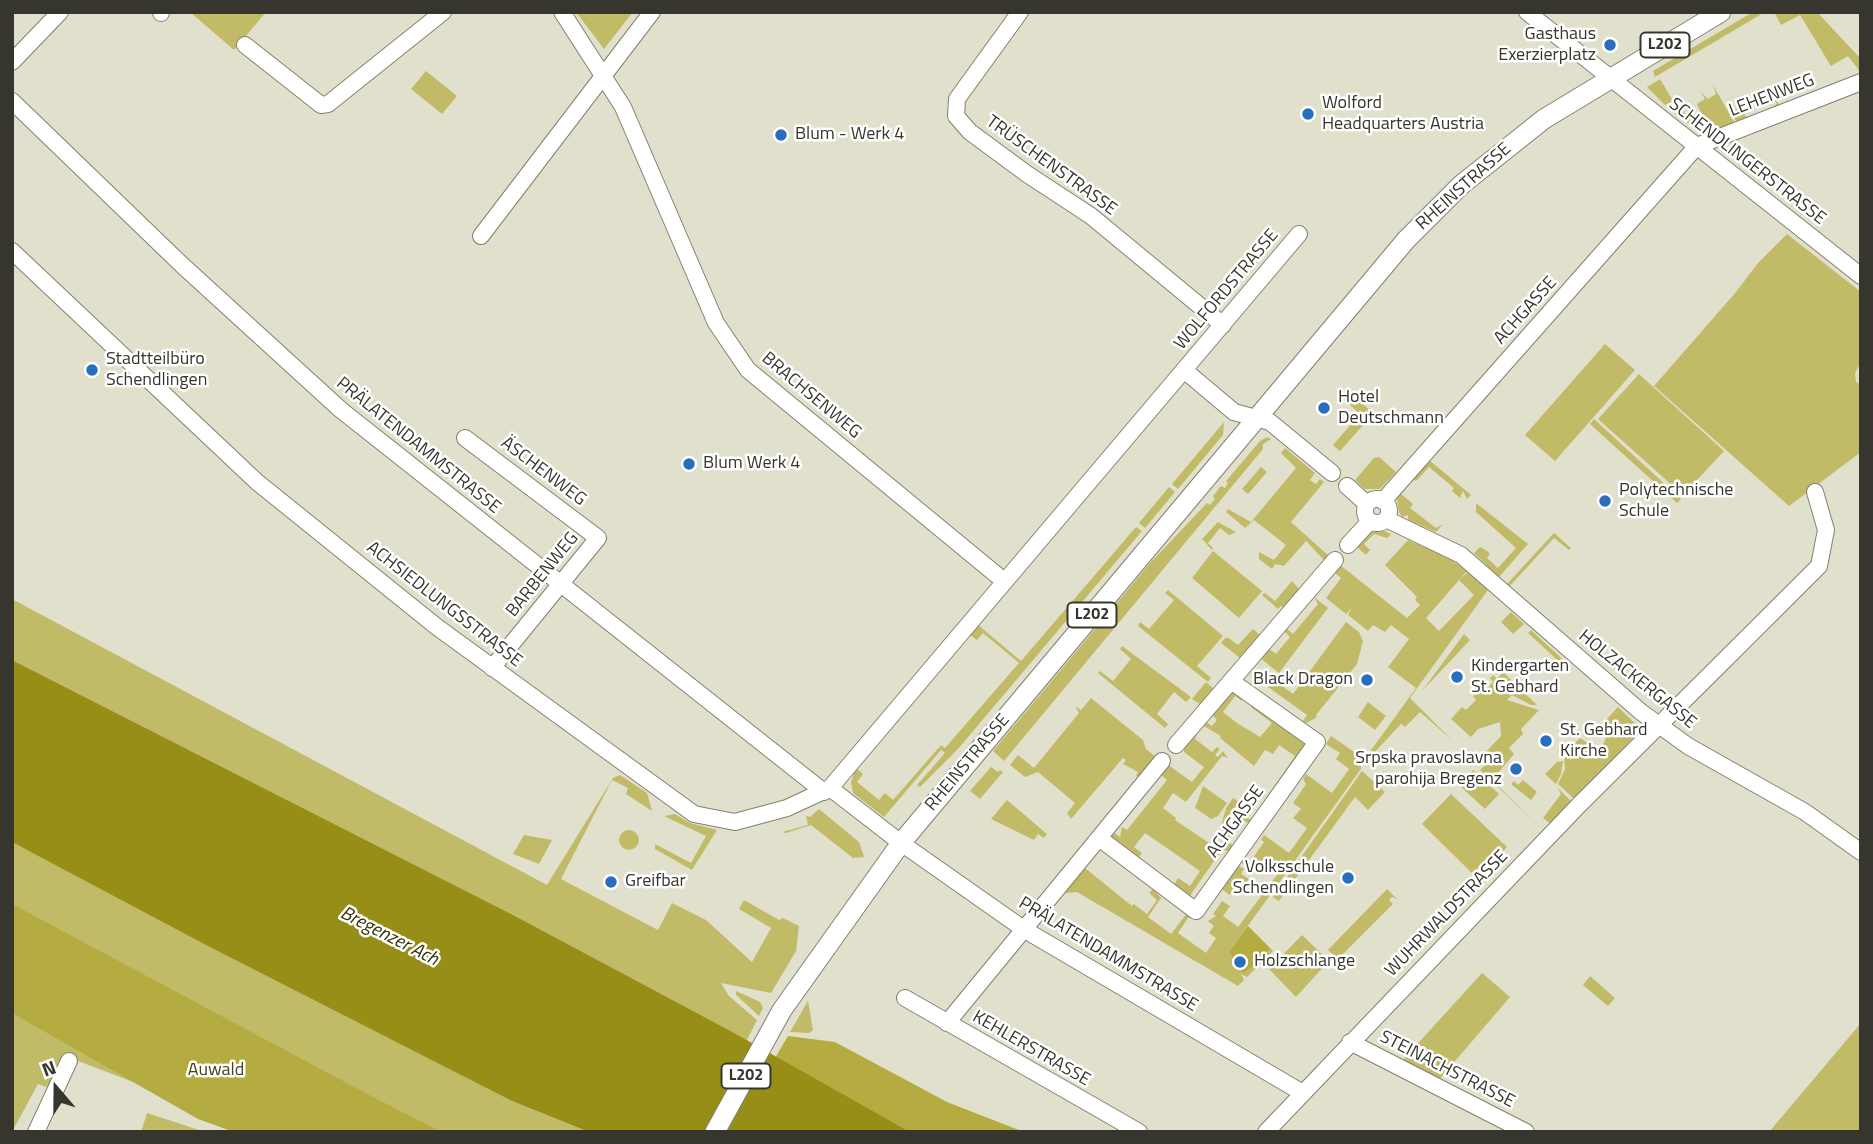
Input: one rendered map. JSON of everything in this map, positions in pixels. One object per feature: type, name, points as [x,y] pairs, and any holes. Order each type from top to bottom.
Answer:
[{"type":"main road","name":"RHEINSTRASSE","points":[[715,1132],[776,1021],[901,843],[1255,419],[1437,208],[1524,134],[1609,78],[1721,12]]},
{"type":"street","points":[[12,62],[60,12]]},
{"type":"street","points":[[245,45],[316,104],[328,104],[443,12]]},
{"type":"street","name":"BRACHSENWEG","points":[[562,12],[605,76],[628,120],[716,323],[748,370],[1004,581]]},
{"type":"street","points":[[481,236],[652,12]]},
{"type":"street","name":"TRÜSCHENSTRASSE","points":[[1020,12],[957,99],[956,116],[970,132],[1091,216],[1223,325]]},
{"type":"street","name":"SCHENDLINGERSTRASSE","points":[[1527,12],[1861,276]]},
{"type":"street","name":"LEHENWEG","points":[[1697,146],[1861,82]]},
{"type":"street","name":"PRÄLATENDAMMSTRASSE","points":[[12,101],[182,265],[341,410],[560,585],[827,790]]},
{"type":"street","name":"ACHGASSE","points":[[1374,515],[1389,511],[1383,501],[1697,146]]},
{"type":"street","name":"WOLFORDSTRASSE","points":[[1184,370],[1299,234]]},
{"type":"street","name":"ACHSIEDLUNGSSTRASSE","points":[[12,251],[273,495],[492,668],[700,816],[728,821],[752,819],[806,801],[827,790]]},
{"type":"street","points":[[901,843],[827,790],[1184,370],[1234,412],[1270,422],[1331,472]]},
{"type":"street","name":"ÄSCHENWEG","points":[[465,438],[598,538]]},
{"type":"street","name":"HOLZACKERGASSE","points":[[1346,486],[1374,515],[1449,549],[1474,565],[1584,664],[1658,725],[1688,746],[1805,812],[1861,852]]},
{"type":"street","name":"WUHRWALDSTRASSE","points":[[1266,1132],[1301,1092],[1658,725],[1819,566],[1826,530],[1815,492]]},
{"type":"street","points":[[1348,545],[1374,515]]},
{"type":"street","name":"BARBENWEG","points":[[492,668],[598,538]]},
{"type":"street","points":[[1175,745],[1335,560]]},
{"type":"street","name":"ACHGASSE","points":[[1099,838],[1196,911],[1317,742],[1231,681]]},
{"type":"street","points":[[947,1023],[1163,761]]},
{"type":"street","name":"PRÄLATENDAMMSTRASSE","points":[[901,843],[1025,930],[1301,1092]]},
{"type":"street","name":"KEHLERSTRASSE","points":[[905,998],[1139,1132]]},
{"type":"street","name":"STEINACHSTRASSE","points":[[1350,1042],[1526,1132]]},
{"type":"street","points":[[36,1132],[69,1062]]},
{"type":"green space","points":[[190,12],[266,12],[234,50]]},
{"type":"green space","points":[[576,12],[633,12],[604,49]]},
{"type":"green space","points":[[1753,12],[1765,12],[1655,77],[1653,71]]},
{"type":"green space","points":[[1774,12],[1817,12],[1859,57],[1861,73],[1848,56],[1831,66],[1800,15],[1781,25]]},
{"type":"green space","points":[[426,71],[457,96],[442,114],[411,89]]},
{"type":"green space","points":[[1660,79],[1673,101],[1665,105],[1647,87]]},
{"type":"green space","points":[[1713,85],[1734,122],[1714,132],[1704,119],[1688,121],[1701,132],[1705,129],[1709,134],[1703,135],[1669,109],[1679,104],[1686,115],[1695,117],[1700,111],[1697,104],[1705,99],[1701,92],[1708,99],[1716,94]]},
{"type":"green space","points":[[1769,89],[1780,106],[1768,110],[1777,104],[1768,91],[1740,108],[1746,117],[1757,115],[1736,121],[1731,112]]},
{"type":"green space","points":[[1787,234],[1861,292],[1861,362],[1855,373],[1856,382],[1861,385],[1861,452],[1789,506],[1654,386],[1758,263]]},
{"type":"green space","points":[[1605,344],[1635,370],[1555,461],[1525,435]]},
{"type":"green space","points":[[1639,374],[1724,451],[1683,495],[1598,419]]},
{"type":"green space","points":[[1351,391],[1373,414],[1340,451],[1333,445],[1360,414],[1350,405]]},
{"type":"green space","points":[[1594,419],[1681,499],[1677,503],[1590,424]]},
{"type":"green space","points":[[1224,422],[1223,435],[1178,489],[1172,484]]},
{"type":"green space","points":[[1267,437],[1271,439],[1263,444],[1263,449],[1004,761],[993,751],[1151,562],[1207,503],[1210,505],[1221,486],[1225,488],[1228,483],[1226,481],[1260,441]]},
{"type":"green space","points":[[1285,448],[1315,473],[1310,480],[1316,484],[1320,479],[1324,482],[1291,522],[1329,556],[1325,561],[1306,541],[1284,566],[1275,564],[1272,569],[1259,559],[1259,552],[1274,560],[1286,545],[1254,520],[1245,528],[1226,512],[1228,509],[1251,522],[1296,468],[1281,453]]},
{"type":"green space","points":[[1379,457],[1396,472],[1380,489],[1365,489],[1355,480],[1374,458]]},
{"type":"green space","points":[[1429,460],[1471,495],[1467,499],[1463,491],[1460,498],[1452,491],[1454,488],[1429,467],[1416,481],[1413,479]]},
{"type":"green space","points":[[1261,467],[1267,472],[1248,494],[1242,489]]},
{"type":"green space","points":[[1411,480],[1401,494],[1413,504],[1410,508],[1436,528],[1443,524],[1436,532],[1408,520],[1408,515],[1402,517],[1399,512],[1397,499]]},
{"type":"green space","points":[[1169,487],[1175,492],[1145,528],[1139,523]]},
{"type":"green space","points":[[1476,503],[1528,544],[1499,577],[1474,553],[1480,547],[1487,551],[1490,554],[1487,558],[1498,568],[1516,548],[1476,512]]},
{"type":"green space","points":[[1218,522],[1236,532],[1229,535],[1220,528],[1208,543],[1212,550],[1202,539]]},
{"type":"green space","points":[[1136,527],[1142,531],[958,749],[920,787],[917,785],[945,753],[941,750],[884,817],[853,793],[851,782],[856,768],[863,774],[857,782],[879,800],[885,793],[893,800],[941,745],[945,748],[1019,663],[983,633],[977,640],[970,635],[959,647],[977,624],[1021,661]]},
{"type":"green space","points":[[1382,530],[1391,534],[1387,538],[1374,534],[1364,544],[1370,550],[1366,555],[1356,546],[1368,533]]},
{"type":"green space","points":[[1554,533],[1571,548],[1569,550],[1554,538],[1509,587],[1507,584]]},
{"type":"green space","points":[[1408,540],[1447,557],[1467,571],[1460,579],[1468,572],[1488,590],[1410,698],[1452,740],[1420,712],[1405,727],[1401,724],[1372,755],[1369,753],[1416,688],[1388,667],[1409,639],[1391,625],[1385,632],[1373,625],[1368,631],[1348,615],[1352,608],[1346,614],[1326,598],[1341,578],[1334,572],[1340,565],[1407,618],[1420,605],[1415,600],[1417,597],[1385,565]],"holes":[[[1459,580],[1474,595],[1439,631],[1426,618]]]},
{"type":"green space","points":[[1213,551],[1262,591],[1239,618],[1192,578]]},
{"type":"green space","points":[[1292,581],[1300,590],[1284,609],[1281,606],[1278,609],[1262,595],[1265,593],[1275,601]]},
{"type":"green space","points":[[1168,590],[1223,636],[1197,666],[1211,678],[1208,682],[1138,626],[1140,622],[1149,629],[1174,600],[1165,593]]},
{"type":"green space","points":[[1314,597],[1328,608],[1279,673],[1260,658],[1268,648],[1276,654],[1290,637],[1284,631],[1286,628],[1293,634],[1318,604]]},
{"type":"green space","points":[[12,599],[547,885],[613,778],[620,775],[647,793],[652,811],[626,794],[628,788],[612,780],[561,879],[658,930],[672,903],[706,920],[752,962],[771,928],[739,909],[744,900],[779,920],[783,918],[799,926],[796,951],[771,993],[721,983],[729,996],[757,1020],[746,1042],[727,1029],[517,917],[12,660]]},
{"type":"green space","points":[[1511,612],[1524,624],[1513,634],[1501,622]]},
{"type":"green space","points":[[1346,622],[1359,632],[1363,641],[1357,664],[1316,718],[1306,723],[1303,721],[1307,715],[1268,687],[1274,680],[1293,694]]},
{"type":"green space","points":[[1253,629],[1260,635],[1240,658],[1221,643],[1225,638],[1229,638],[1238,645]]},
{"type":"green space","points":[[1531,630],[1571,667],[1568,670],[1528,633]]},
{"type":"green space","points":[[1464,634],[1470,640],[1422,691]]},
{"type":"green space","points":[[1122,646],[1191,697],[1186,702],[1174,692],[1157,714],[1168,724],[1165,728],[1098,673],[1100,671],[1113,681],[1131,659],[1120,649]]},
{"type":"green space","points":[[1503,672],[1537,705],[1531,705],[1512,695],[1507,700],[1539,710],[1521,729],[1523,734],[1509,748],[1514,754],[1492,780],[1542,829],[1480,770],[1486,764],[1480,758],[1501,736],[1500,722],[1478,729],[1471,737],[1451,719],[1462,707],[1466,710],[1476,700],[1473,696],[1478,691],[1482,694],[1493,682],[1490,678],[1493,675],[1497,679]]},
{"type":"green space","points":[[1206,682],[1213,688],[1200,704],[1192,699]]},
{"type":"green space","points":[[1232,689],[1244,697],[1242,701],[1235,696],[1223,712],[1237,723],[1260,737],[1272,723],[1251,707],[1254,703],[1309,742],[1251,825],[1243,820],[1227,841],[1237,848],[1232,854],[1219,847],[1229,832],[1221,826],[1226,808],[1233,798],[1240,802],[1235,809],[1251,820],[1295,756],[1279,745],[1273,754],[1265,750],[1254,766],[1220,738],[1221,736],[1204,726],[1205,721],[1212,726],[1217,720],[1211,714]]},
{"type":"green space","points":[[1091,698],[1143,740],[1146,749],[1156,757],[1139,778],[1136,776],[1138,772],[1123,764],[1126,760],[1123,758],[1071,819],[1067,813],[1075,803],[1038,772],[1025,777],[1010,765],[1018,755],[1034,768],[1079,713],[1075,706],[1081,710]]},
{"type":"green space","points":[[1368,702],[1386,716],[1375,730],[1358,717]]},
{"type":"green space","points":[[1618,707],[1641,729],[1576,799],[1558,784],[1565,769],[1564,755],[1580,738],[1600,751],[1606,738],[1595,732]]},
{"type":"green space","points":[[1198,731],[1195,739],[1212,752],[1217,747],[1220,749],[1215,755],[1218,757],[1223,751],[1228,758],[1222,756],[1186,802],[1173,793],[1163,808],[1176,818],[1175,820],[1221,851],[1189,897],[1173,886],[1178,878],[1190,886],[1200,871],[1145,833],[1134,847],[1142,853],[1137,860],[1110,838],[1114,833],[1120,837],[1122,827],[1127,830],[1167,780],[1160,774],[1167,764],[1192,782],[1204,767],[1184,752],[1184,745]]},
{"type":"green space","points":[[1331,736],[1360,756],[1361,769],[1229,952],[1242,973],[1270,948],[1273,951],[1247,977],[1241,974],[1244,980],[1238,986],[1077,892],[1065,893],[1085,868],[1132,906],[1134,904],[1147,914],[1157,900],[1149,893],[1153,889],[1161,898],[1148,917],[1171,934],[1187,913],[1193,917],[1188,918],[1178,933],[1206,953],[1216,938],[1209,933],[1214,926],[1208,921],[1216,916],[1213,914],[1222,901],[1230,906],[1223,916],[1238,927],[1277,875],[1276,869],[1263,860],[1257,868],[1248,867],[1239,861],[1242,857],[1250,862],[1264,842],[1261,840],[1264,835],[1289,853],[1307,828],[1293,818],[1301,809],[1293,803],[1306,784],[1303,779],[1306,774],[1332,793],[1349,769],[1336,759],[1340,753],[1326,744]]},
{"type":"green space","points":[[1563,761],[1556,784],[1545,774],[1557,762]]},
{"type":"green space","points":[[991,767],[1003,772],[980,799],[970,791]]},
{"type":"green space","points":[[1473,770],[1499,794],[1485,809],[1459,785]]},
{"type":"green space","points":[[1362,771],[1385,792],[1368,810],[1355,797],[1279,901],[1273,897]]},
{"type":"green space","points":[[1523,780],[1537,792],[1531,800],[1511,784],[1514,781],[1518,785]]},
{"type":"green space","points":[[1203,786],[1227,803],[1218,816],[1211,819],[1195,808]]},
{"type":"green space","points":[[1557,787],[1572,802],[1551,824],[1543,818],[1561,794]]},
{"type":"green space","points":[[1451,794],[1507,847],[1477,878],[1422,824]]},
{"type":"green space","points":[[1007,800],[1047,834],[1044,838],[1038,834],[1034,840],[991,819]]},
{"type":"green space","points":[[819,809],[859,842],[864,857],[853,858],[811,825],[782,832],[808,825],[806,816],[810,817]]},
{"type":"green space","points":[[675,814],[690,823],[717,830],[692,870],[655,849],[655,844],[691,863],[706,836],[664,816]]},
{"type":"green space","points":[[629,830],[636,833],[639,840],[636,847],[629,850],[622,847],[619,840],[622,833]]},
{"type":"green space","points":[[524,835],[552,840],[539,864],[513,854]]},
{"type":"green space","points":[[12,842],[512,1101],[589,1132],[265,1132],[78,1061],[46,1087],[38,1084],[12,1132]]},
{"type":"green space","points":[[1236,864],[1244,869],[1241,874],[1249,879],[1238,894],[1233,891],[1230,895],[1220,888]]},
{"type":"green space","points":[[1387,889],[1397,899],[1392,897],[1389,900],[1393,904],[1338,959],[1328,950]]},
{"type":"green space","name":"Auwald","points":[[12,904],[442,1132],[234,1132],[198,1119],[12,1013]]},
{"type":"green space","points":[[1248,926],[1270,948],[1257,964],[1242,973],[1229,952]]},
{"type":"green space","points":[[1302,935],[1329,961],[1296,997],[1269,969]]},
{"type":"green space","points":[[1482,973],[1510,997],[1438,1081],[1401,1062]]},
{"type":"green space","points":[[1590,976],[1615,998],[1608,1006],[1583,985]]},
{"type":"green space","points":[[736,991],[760,1002],[763,1008],[759,1016],[736,995]]},
{"type":"green space","points":[[808,1001],[813,1030],[809,1033],[790,1032]]},
{"type":"green space","points":[[1861,1023],[1861,1132],[1769,1132]]},
{"type":"green space","points":[[788,1036],[835,1042],[947,1102],[1024,1132],[910,1132],[775,1058]]},
{"type":"green space","points":[[147,1113],[181,1124],[204,1132],[141,1132]]},
{"type":"water","name":"Bregenzer Ach","points":[[12,660],[517,917],[727,1029],[910,1132],[589,1132],[512,1101],[208,946],[12,842]]},
{"type":"place","name":"Gasthaus Exerzierplatz","points":[[1610,45]]},
{"type":"place","name":"Wolford Headquarters Austria","points":[[1308,114]]},
{"type":"place","name":"Blum - Werk 4","points":[[781,135]]},
{"type":"place","name":"Stadtteilbüro Schendlingen","points":[[92,370]]},
{"type":"place","name":"Hotel Deutschmann","points":[[1324,408]]},
{"type":"place","name":"Blum Werk 4","points":[[689,464]]},
{"type":"place","name":"Polytechnische Schule","points":[[1605,501]]},
{"type":"place","name":"Kindergarten St. Gebhard","points":[[1457,677]]},
{"type":"place","name":"Black Dragon","points":[[1367,680]]},
{"type":"place","name":"St. Gebhard Kirche","points":[[1546,741]]},
{"type":"place","name":"Srpska pravoslavna parohija Bregenz","points":[[1516,769]]},
{"type":"place","name":"Volksschule Schendlingen","points":[[1348,878]]},
{"type":"place","name":"Greifbar","points":[[611,882]]},
{"type":"place","name":"Holzschlange","points":[[1240,962]]}]
